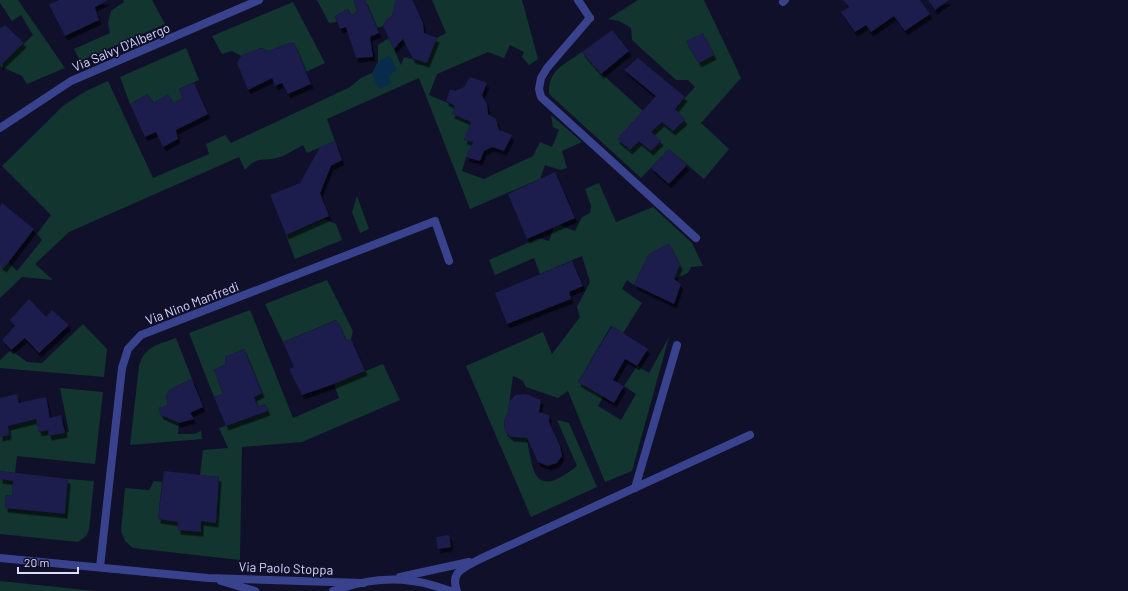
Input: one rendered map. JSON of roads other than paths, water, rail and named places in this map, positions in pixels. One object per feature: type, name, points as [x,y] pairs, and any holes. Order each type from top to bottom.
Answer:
[{"type":"street","name":"Via Salvy D'Albergo","points":[[0,128],[71,82],[259,0]]},
{"type":"street","points":[[578,0],[590,18],[547,68],[541,78],[539,89],[541,97],[696,238]]},
{"type":"street","name":"Via Nino Manfredi","points":[[100,567],[122,368],[128,349],[141,336],[435,221],[449,261]]},
{"type":"street","points":[[635,488],[677,345]]},
{"type":"street","points":[[457,591],[454,585],[459,571],[480,559],[750,436]]},
{"type":"street","name":"Via Paolo Stoppa","points":[[0,558],[208,578],[363,582]]},
{"type":"street","points":[[333,591],[363,582],[382,580],[438,569],[480,559]]},
{"type":"street","name":"Via Paolo Stoppa","points":[[208,578],[256,591]]},
{"type":"street","points":[[382,580],[411,580],[451,591]]},
{"type":"water","points":[[390,56],[397,70],[389,77],[390,84],[379,89],[372,74],[383,58]]}]
